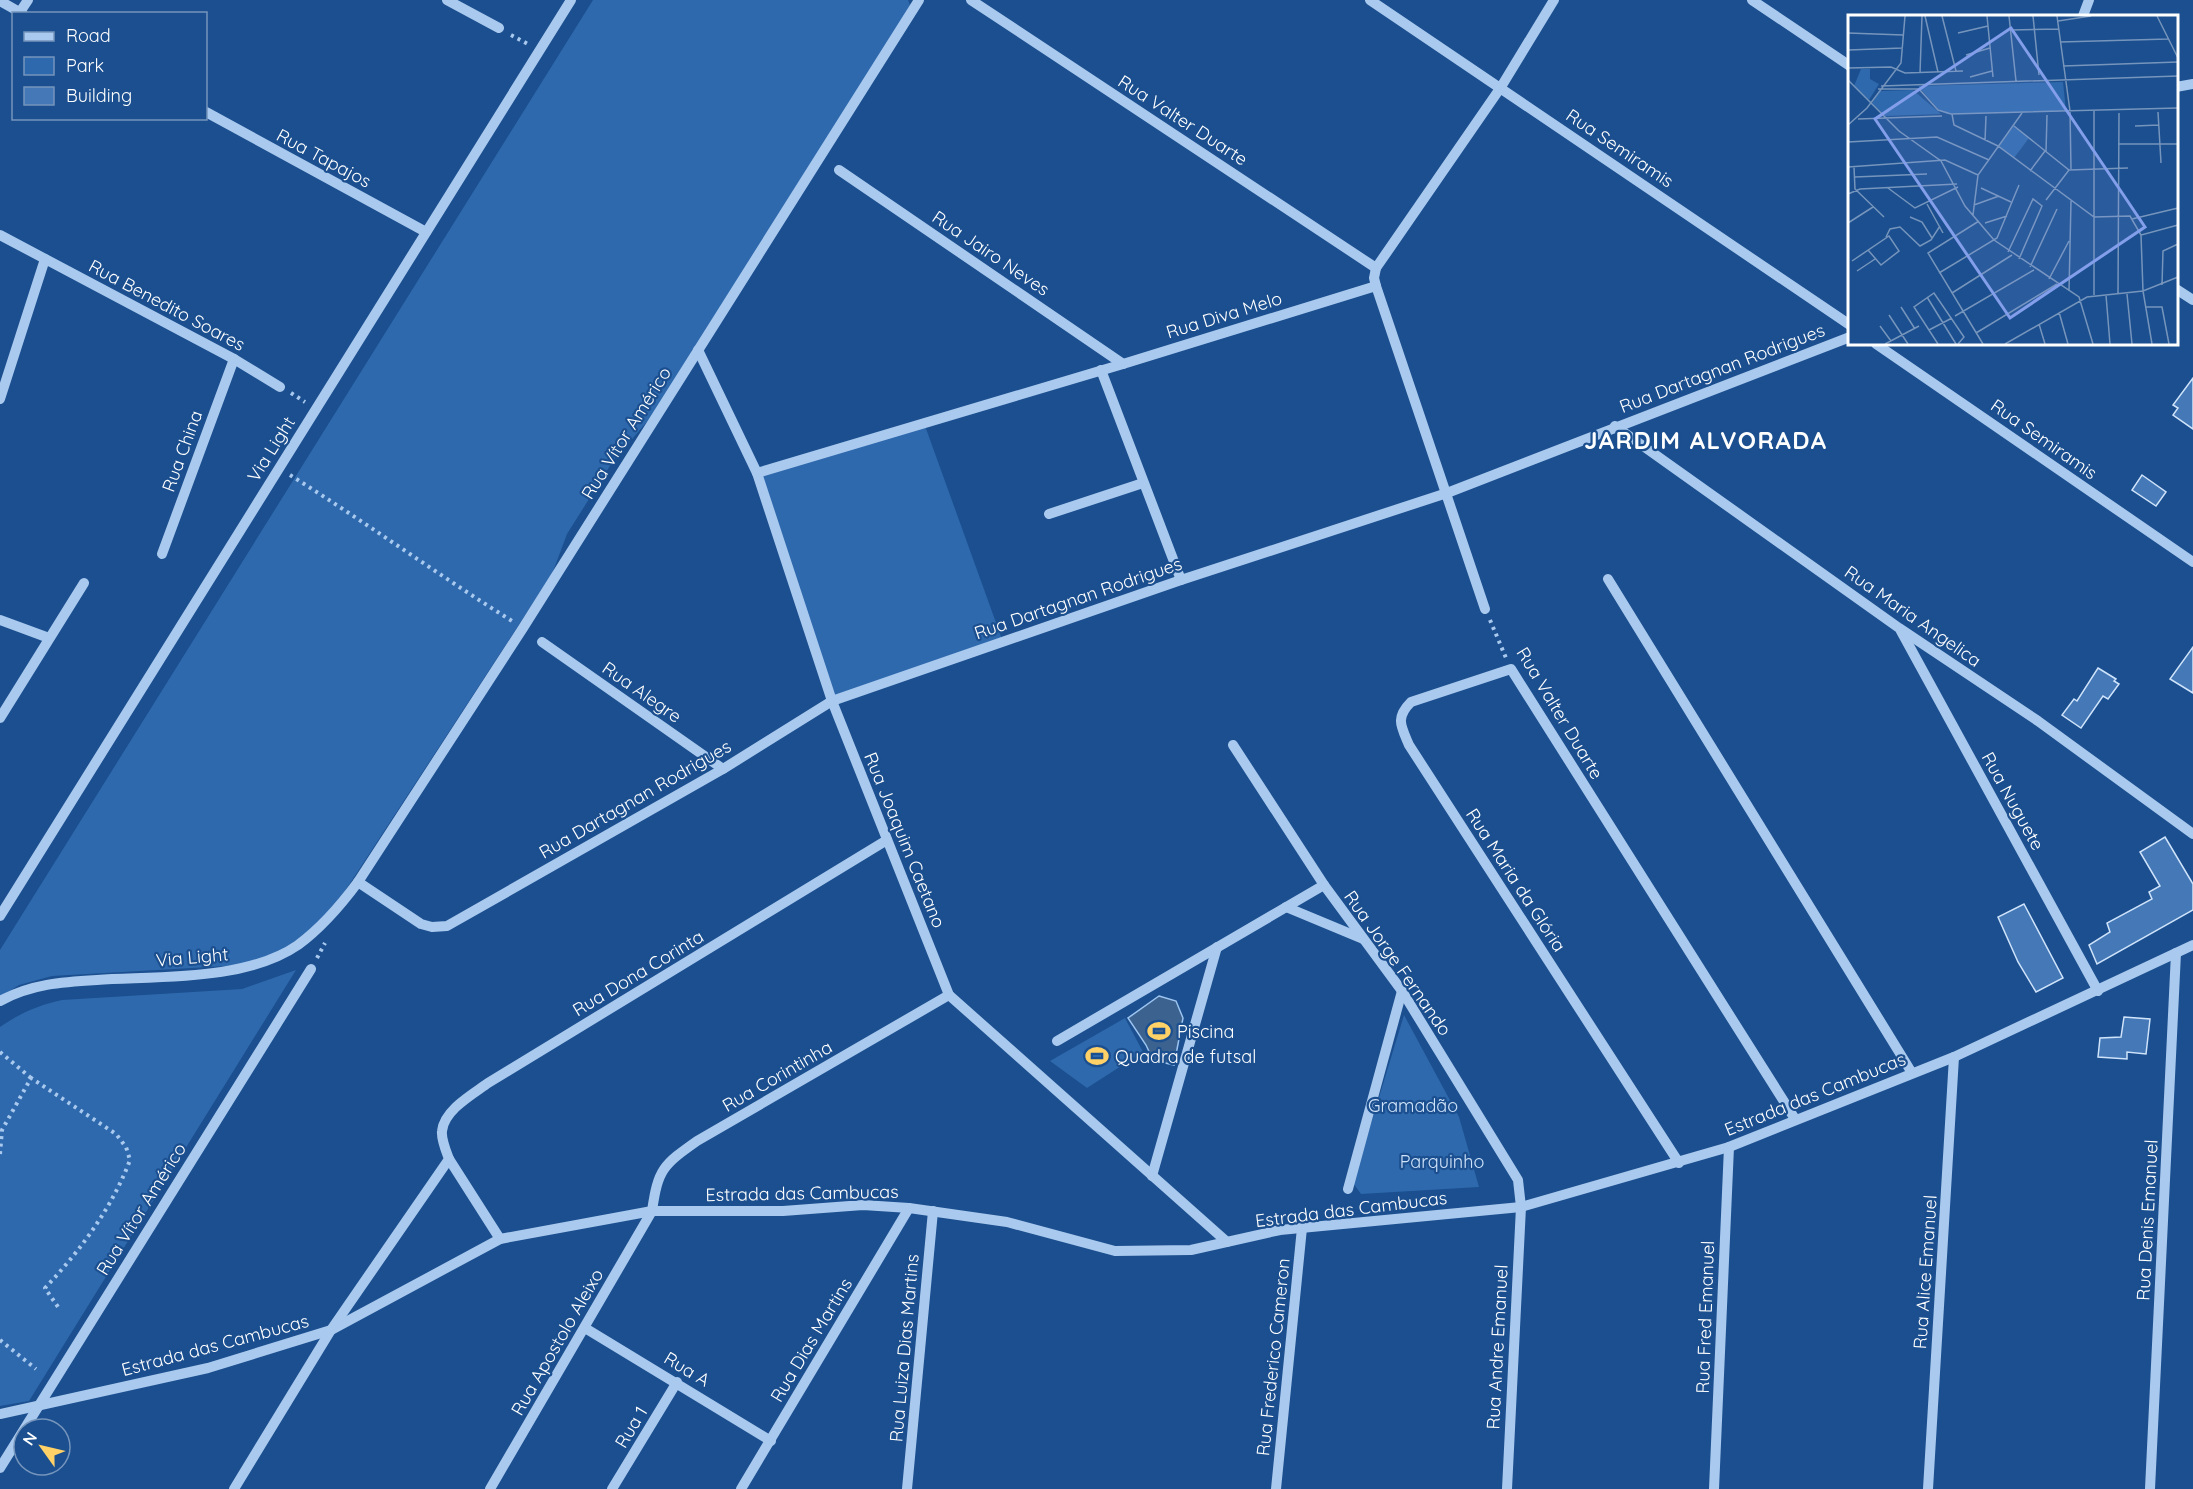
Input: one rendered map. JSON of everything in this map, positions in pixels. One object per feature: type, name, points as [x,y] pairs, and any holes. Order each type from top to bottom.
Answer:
[{"type":"street","points":[[447,0],[498,28]]},
{"type":"street","name":"Via Light","points":[[0,916],[571,0]]},
{"type":"street","name":"Rua Vítor Américo","points":[[358,882],[523,628],[919,0]]},
{"type":"street","name":"Rua Valter Duarte","points":[[971,0],[1376,268]]},
{"type":"street","name":"Rua Semiramis","points":[[1370,0],[1848,324]]},
{"type":"street","points":[[1485,609],[1374,278],[1376,268],[1501,87],[1554,0]]},
{"type":"street","points":[[1752,0],[1848,65]]},
{"type":"street","points":[[2083,15],[2089,0]]},
{"type":"street","points":[[0,1],[20,12]]},
{"type":"street","points":[[2178,87],[2193,84]]},
{"type":"street","name":"Rua Tapajos","points":[[207,113],[426,232]]},
{"type":"street","name":"Rua Jairo Neves","points":[[839,170],[1124,364]]},
{"type":"street","name":"Rua Benedito Soares","points":[[0,235],[234,359],[280,387]]},
{"type":"street","points":[[0,399],[45,258]]},
{"type":"street","name":"Rua Diva Melo","points":[[757,473],[1376,286]]},
{"type":"street","points":[[2178,290],[2193,300]]},
{"type":"street","name":"Rua Dartagnan Rodrigues","points":[[358,882],[421,924],[432,927],[447,926],[723,769],[832,701],[1181,580],[1447,493],[1615,426],[1848,338]]},
{"type":"street","name":"Rua Semiramis","points":[[1877,345],[2193,562]]},
{"type":"street","name":"Rua Joaquim Caetano","points":[[698,350],[757,473],[832,701],[949,995],[1227,1242]]},
{"type":"street","name":"Rua China","points":[[162,554],[234,359]]},
{"type":"street","points":[[1101,370],[1181,580]]},
{"type":"street","name":"Rua Maria Angelica","points":[[1615,426],[1899,628],[2038,721],[2193,834]]},
{"type":"street","points":[[1049,514],[1143,483]]},
{"type":"street","points":[[1608,579],[1912,1072]]},
{"type":"street","points":[[0,718],[84,583]]},
{"type":"street","points":[[0,620],[49,638]]},
{"type":"street","name":"Rua Nuguete","points":[[1899,628],[2097,991]]},
{"type":"street","name":"Rua Alegre","points":[[542,642],[723,769]]},
{"type":"street","name":"Rua Valter Duarte","points":[[1511,669],[1795,1119]]},
{"type":"street","name":"Rua Maria da Glória","points":[[1511,669],[1411,702],[1400,717],[1402,729],[1415,755],[1679,1163]]},
{"type":"street","name":"Rua Jorge Fernando","points":[[1233,745],[1324,885],[1402,991],[1518,1180],[1521,1207]]},
{"type":"street","name":"Rua Dona Corinta","points":[[500,1239],[449,1159],[441,1133],[444,1124],[466,1099],[498,1077],[887,840]]},
{"type":"street","name":"Via Light","points":[[0,1001],[24,990],[59,982],[248,968],[275,957],[302,941],[338,907],[358,882]]},
{"type":"street","points":[[1057,1041],[1324,885]]},
{"type":"street","points":[[1286,907],[1364,939]]},
{"type":"street","name":"Estrada das Cambucas","points":[[0,1414],[208,1368],[331,1330],[500,1239],[652,1211],[783,1211],[863,1205],[909,1208],[1007,1222],[1115,1251],[1191,1250],[1280,1230],[1521,1207],[1729,1147],[1954,1056],[2193,945]]},
{"type":"street","points":[[1152,1176],[1217,947]]},
{"type":"street","name":"Rua Denis Emanuel","points":[[2150,1489],[2176,953]]},
{"type":"street","name":"Rua Vítor Américo","points":[[0,1468],[311,969]]},
{"type":"street","points":[[1347,1189],[1402,991]]},
{"type":"street","name":"Rua Corintinha","points":[[652,1211],[656,1184],[662,1170],[671,1159],[697,1141],[949,995]]},
{"type":"street","name":"Rua Alice Emanuel","points":[[1928,1489],[1954,1056]]},
{"type":"street","name":"Rua Fred Emanuel","points":[[1714,1489],[1729,1147]]},
{"type":"street","points":[[234,1489],[331,1330],[449,1159]]},
{"type":"street","name":"Rua Andre Emanuel","points":[[1507,1489],[1521,1207]]},
{"type":"street","name":"Rua Dias Martins","points":[[741,1489],[909,1208]]},
{"type":"street","name":"Rua Apostolo Aleixo","points":[[490,1489],[652,1211]]},
{"type":"street","name":"Rua Luiza Dias Martins","points":[[907,1489],[933,1211]]},
{"type":"street","name":"Rua Frederico Cameron","points":[[1276,1489],[1302,1228]]},
{"type":"street","name":"Rua A","points":[[585,1328],[771,1440]]},
{"type":"street","name":"Rua 1","points":[[612,1489],[677,1382]]},
{"type":"path","points":[[498,28],[539,50]]},
{"type":"path","points":[[280,387],[316,408]]},
{"type":"path","points":[[279,468],[380,532],[431,570],[523,628]]},
{"type":"path","name":"Rua Valter Duarte","points":[[1485,609],[1511,669]]},
{"type":"path","points":[[0,1052],[31,1078],[116,1134],[126,1147],[130,1160],[91,1234],[45,1288],[58,1307]]},
{"type":"path","points":[[0,1154],[2,1130],[31,1078]]},
{"type":"path","points":[[0,1340],[36,1368]]},
{"type":"green space","points":[[593,0],[908,0],[910,5],[652,416],[613,461],[567,534],[552,574],[328,917],[304,937],[279,952],[244,965],[52,976],[19,985],[0,997],[0,950]]},
{"type":"green space","points":[[924,423],[1003,642],[832,701],[757,473]]},
{"type":"green space","points":[[296,970],[29,1401],[0,1406],[0,1027],[30,1010],[62,1000],[242,989]]},
{"type":"green space","points":[[1404,1015],[1459,1117],[1479,1187],[1361,1194],[1353,1183]]},
{"type":"green space","name":"Quadra de futsal","points":[[1125,1018],[1143,1052],[1087,1088],[1050,1061]]},
{"type":"shaded area","name":"Piscina","points":[[1159,996],[1176,1001],[1183,1018],[1174,1065],[1153,1060],[1128,1018]]},
{"type":"building","points":[[2193,378],[2193,429],[2173,415],[2178,408],[2173,405]]},
{"type":"building","points":[[2142,475],[2166,492],[2156,506],[2132,490]]},
{"type":"building","points":[[2193,647],[2193,693],[2170,679]]},
{"type":"building","points":[[2098,668],[2116,679],[2114,681],[2119,684],[2108,699],[2103,696],[2081,728],[2062,715],[2074,699],[2077,701]]},
{"type":"building","points":[[2165,837],[2193,884],[2193,910],[2097,964],[2089,945],[2110,932],[2107,923],[2152,899],[2149,892],[2160,886],[2140,852]]},
{"type":"building","points":[[2024,904],[2063,978],[2036,992],[2018,962],[1998,917]]},
{"type":"building","points":[[2124,1017],[2150,1019],[2146,1054],[2127,1052],[2127,1059],[2098,1057],[2100,1038],[2121,1037]]},
{"type":"place","name":"Piscina","points":[[1159,1031]]},
{"type":"place","name":"Quadra de futsal","points":[[1097,1056]]},
{"type":"district","name":"JARDIM ALVORADA","points":[[1706,440]]},
{"type":"park label","name":"Gramadão","points":[[1413,1105]]},
{"type":"park label","name":"Parquinho","points":[[1442,1161]]}]
